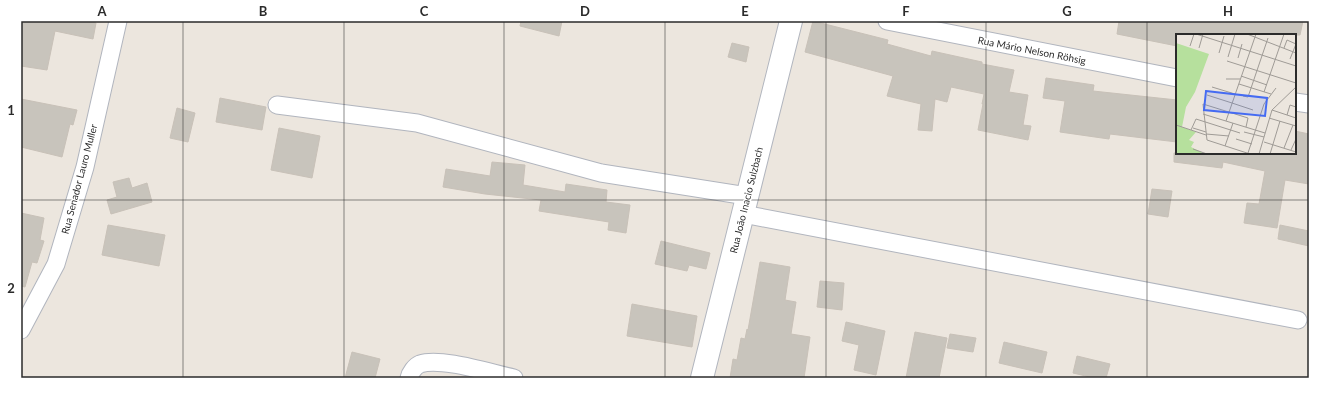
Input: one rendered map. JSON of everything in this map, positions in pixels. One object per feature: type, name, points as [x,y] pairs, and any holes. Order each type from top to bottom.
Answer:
[{"type":"street","name":"Rua Senador Lauro Muller","points":[[21,330],[56,264],[85,167],[118,21]]},
{"type":"street","name":"Rua João Inacio Sulzbach","points":[[702,378],[791,21]]},
{"type":"street","name":"Rua Mário Nelson Röhsig","points":[[887,21],[1176,78]]},
{"type":"street","points":[[1296,102],[1309,104]]},
{"type":"street","points":[[277,104],[417,123],[600,173],[745,205],[1298,320]]},
{"type":"street","points":[[409,378],[410,374],[418,364],[431,362],[446,363],[514,378]]},
{"type":"building","points":[[21,21],[87,21],[96,23],[93,39],[55,31],[47,70],[21,66]]},
{"type":"building","points":[[521,21],[562,21],[559,36],[520,26]]},
{"type":"building","points":[[813,21],[888,40],[887,44],[931,56],[932,51],[982,62],[982,64],[1014,70],[1009,92],[1028,95],[1023,125],[1031,126],[1028,140],[978,130],[984,94],[951,87],[947,102],[935,99],[932,131],[918,130],[921,104],[887,96],[893,76],[805,52]]},
{"type":"building","points":[[1119,21],[1303,21],[1300,35],[1176,34],[1176,46],[1117,34]]},
{"type":"building","points":[[732,43],[749,47],[746,62],[728,57]]},
{"type":"building","points":[[1046,78],[1094,85],[1093,91],[1176,100],[1176,142],[1110,134],[1109,139],[1060,132],[1065,101],[1043,98]]},
{"type":"building","points":[[220,98],[266,107],[262,130],[216,122]]},
{"type":"building","points":[[21,99],[77,110],[73,125],[70,124],[62,157],[21,147]]},
{"type":"building","points":[[177,108],[195,113],[188,142],[170,138]]},
{"type":"building","points":[[279,128],[320,136],[312,178],[271,170]]},
{"type":"building","points":[[1296,131],[1309,134],[1309,184],[1285,180],[1277,228],[1244,223],[1247,203],[1259,204],[1265,171],[1223,162],[1222,168],[1174,162],[1174,153],[1296,154]]},
{"type":"building","points":[[492,162],[525,165],[523,185],[565,192],[566,184],[607,190],[606,202],[630,205],[626,233],[608,230],[609,222],[539,211],[541,200],[485,194],[443,187],[446,169],[490,176]]},
{"type":"building","points":[[129,178],[132,188],[147,183],[152,202],[111,214],[107,200],[117,197],[113,182]]},
{"type":"building","points":[[1152,189],[1172,191],[1168,217],[1148,214]]},
{"type":"building","points":[[21,213],[44,218],[40,240],[44,241],[37,263],[32,262],[25,287],[21,286]]},
{"type":"building","points":[[108,225],[165,235],[159,266],[102,255]]},
{"type":"building","points":[[1280,225],[1309,231],[1309,246],[1278,239]]},
{"type":"building","points":[[661,241],[710,253],[706,269],[689,265],[687,271],[655,264]]},
{"type":"building","points":[[760,262],[790,267],[785,300],[796,302],[791,334],[810,337],[804,378],[730,378],[733,359],[737,360],[741,338],[745,339],[747,329],[748,330]]},
{"type":"building","points":[[820,281],[844,283],[842,310],[817,307]]},
{"type":"building","points":[[632,304],[697,316],[692,347],[627,336]]},
{"type":"building","points":[[846,322],[885,331],[876,375],[854,370],[859,345],[842,341]]},
{"type":"building","points":[[915,332],[947,338],[939,378],[906,378]]},
{"type":"building","points":[[950,334],[976,338],[973,352],[947,348]]},
{"type":"building","points":[[1004,342],[1047,352],[1042,373],[999,363]]},
{"type":"building","points":[[352,352],[380,359],[375,378],[345,378]]},
{"type":"building","points":[[1077,356],[1110,364],[1106,378],[1094,378],[1073,373]]}]
